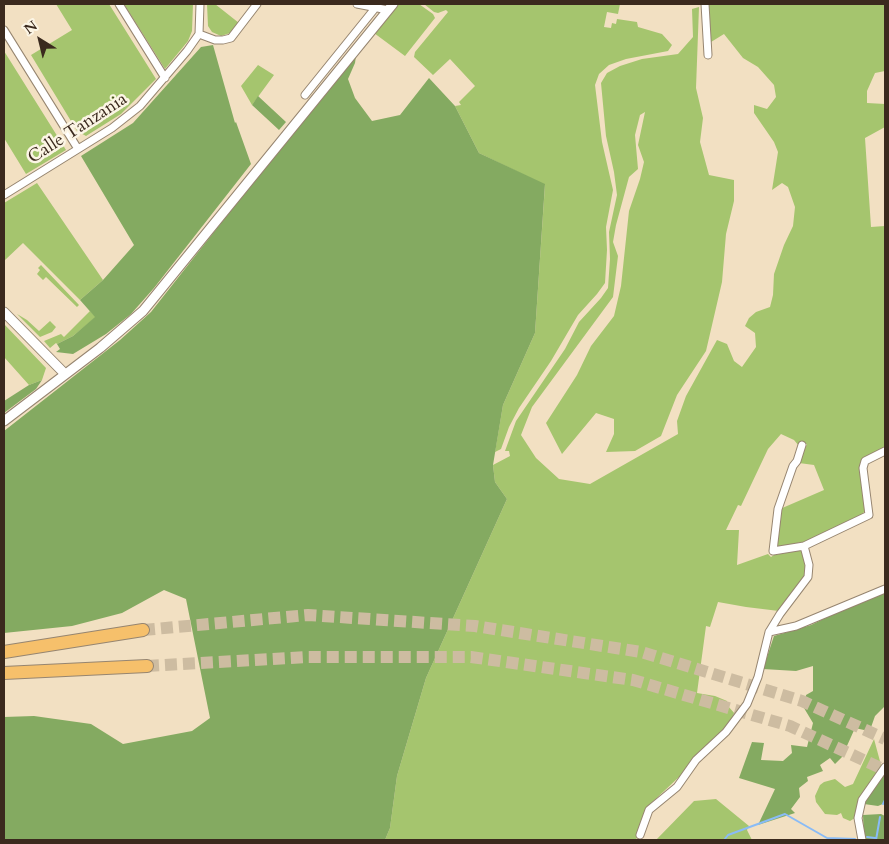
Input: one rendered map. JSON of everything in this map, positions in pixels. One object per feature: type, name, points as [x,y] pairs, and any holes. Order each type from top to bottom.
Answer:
[{"type":"highway","points":[[4,652],[143,630]]},
{"type":"highway","points":[[4,673],[147,666]]},
{"type":"street","points":[[119,4],[165,78]]},
{"type":"street","points":[[200,4],[199,34],[214,40],[231,38],[257,4]]},
{"type":"street","points":[[356,4],[390,7]]},
{"type":"street","points":[[705,4],[708,56]]},
{"type":"street","points":[[305,95],[376,7]]},
{"type":"street","points":[[4,421],[118,334],[143,311],[390,7]]},
{"type":"street","points":[[4,30],[78,149]]},
{"type":"street","name":"Calle Tanzania","points":[[4,195],[112,128],[140,106],[165,78],[199,34]]},
{"type":"street","points":[[4,312],[65,374]]},
{"type":"street","points":[[802,445],[778,509],[772,551],[804,546],[870,515],[863,468],[866,461],[885,451]]},
{"type":"street","points":[[640,835],[649,810],[677,787],[696,760],[726,732],[747,704],[758,677],[769,632],[808,577],[809,565],[804,546]]},
{"type":"street","points":[[769,632],[796,626],[885,589]]},
{"type":"street","points":[[862,840],[858,818],[862,800],[885,767]]},
{"type":"green space","points":[[56,4],[109,4],[156,79],[121,114],[86,136],[77,131],[31,55],[72,30]]},
{"type":"green space","points":[[124,4],[193,4],[192,31],[188,41],[165,69]]},
{"type":"green space","points":[[207,4],[215,4],[239,23],[230,33],[221,36],[212,32],[208,26]]},
{"type":"green space","points":[[398,4],[419,4],[433,14],[435,18],[405,56],[374,33]]},
{"type":"green space","points":[[424,4],[620,4],[618,14],[607,12],[604,27],[611,28],[612,23],[616,24],[617,19],[637,22],[638,27],[662,34],[672,45],[668,51],[626,59],[609,65],[599,74],[595,85],[602,142],[613,190],[606,227],[605,283],[578,315],[551,361],[519,408],[509,427],[501,449],[495,452],[503,405],[535,333],[545,185],[479,153],[455,106],[461,105],[459,102],[475,86],[450,59],[433,75],[414,57],[415,52],[448,12],[446,10],[438,13],[434,12]]},
{"type":"green space","points":[[708,4],[885,4],[885,71],[875,73],[867,91],[867,103],[885,104],[885,127],[865,138],[871,227],[885,226],[885,448],[865,458],[864,512],[860,517],[808,541],[776,547],[780,509],[824,490],[814,465],[799,463],[807,444],[799,446],[794,440],[781,434],[768,449],[741,506],[738,505],[726,530],[739,530],[737,565],[768,554],[771,557],[803,550],[806,574],[779,611],[718,602],[710,627],[706,626],[697,693],[715,696],[727,701],[728,706],[735,714],[731,722],[694,759],[680,778],[646,808],[636,840],[385,840],[390,828],[397,776],[426,678],[507,499],[495,482],[493,465],[510,456],[509,451],[505,451],[516,421],[565,349],[579,322],[608,288],[609,232],[617,195],[606,136],[601,83],[607,73],[620,66],[642,59],[678,54],[693,37],[692,9],[699,7],[696,88],[703,118],[700,142],[709,175],[734,180],[734,201],[726,234],[722,282],[706,351],[677,395],[661,436],[635,451],[606,452],[614,434],[614,419],[596,413],[562,454],[546,423],[577,375],[591,346],[614,316],[621,286],[629,211],[644,162],[638,145],[645,112],[640,115],[635,135],[638,169],[629,177],[613,242],[618,256],[613,297],[532,407],[521,435],[536,458],[559,479],[590,484],[678,434],[677,421],[686,396],[717,340],[727,344],[734,361],[742,367],[756,347],[755,333],[745,326],[749,318],[756,312],[770,307],[773,295],[774,274],[793,226],[795,207],[788,187],[782,183],[772,190],[778,152],[774,142],[754,113],[754,105],[767,109],[776,97],[774,85],[758,67],[743,58],[724,34],[711,42]]},
{"type":"green space","points":[[213,45],[235,123],[251,164],[154,288],[131,314],[106,334],[73,354],[56,352],[60,349],[57,344],[73,336],[95,317],[80,300],[103,280],[134,245],[81,156],[133,123],[201,47]]},
{"type":"green space","points":[[4,51],[66,150],[26,174],[4,138]]},
{"type":"green space","points":[[356,56],[348,79],[355,98],[372,121],[400,115],[429,78],[455,106],[479,153],[545,184],[535,333],[503,405],[493,465],[495,482],[507,499],[426,678],[397,776],[390,828],[385,840],[4,840],[4,717],[34,716],[91,724],[123,744],[192,731],[210,718],[186,599],[164,590],[122,613],[72,626],[4,633],[4,431],[120,340],[151,312],[281,147]]},
{"type":"green space","points":[[258,65],[274,75],[252,105],[241,86]]},
{"type":"green space","points":[[258,96],[286,122],[279,130],[252,105]]},
{"type":"green space","points":[[37,183],[103,280],[80,300],[23,243],[4,261],[4,203]]},
{"type":"green space","points":[[41,265],[79,305],[77,307],[46,277],[43,280],[37,274],[40,270],[38,268]]},
{"type":"green space","points":[[90,311],[96,317],[73,336],[56,343],[50,348],[44,341],[61,334],[64,337]]},
{"type":"green space","points":[[17,314],[39,331],[50,321],[56,327],[52,332],[40,337]]},
{"type":"green space","points":[[4,324],[46,368],[42,380],[29,385],[4,357]]},
{"type":"green space","points":[[42,380],[36,389],[4,413],[4,401],[29,385]]},
{"type":"green space","points":[[885,592],[885,706],[875,716],[869,733],[855,728],[842,757],[835,764],[830,758],[820,765],[823,771],[807,777],[808,781],[799,788],[800,797],[791,809],[795,813],[758,825],[775,789],[739,778],[752,742],[764,743],[761,760],[783,761],[792,753],[791,745],[807,747],[813,723],[804,708],[806,695],[813,691],[813,666],[796,671],[763,669],[774,636],[811,625]]},
{"type":"green space","points":[[874,739],[881,765],[859,799],[855,818],[850,821],[843,818],[841,813],[837,815],[825,814],[816,802],[815,796],[820,785],[835,779],[845,787],[853,784]]},
{"type":"green space","points":[[885,771],[885,803],[878,806],[864,804]]},
{"type":"green space","points":[[716,799],[749,826],[747,830],[752,840],[656,840],[694,801]]},
{"type":"green space","points":[[881,814],[885,816],[885,840],[864,840],[863,815]]},
{"type":"waterway","points":[[883,804],[885,800]]},
{"type":"waterway","points":[[724,840],[728,835],[785,814],[827,838],[855,839]]},
{"type":"waterway","points":[[876,840],[880,817]]},
{"type":"waterway","points":[[867,837],[875,838]]},
{"type":"tunnel","points":[[143,630],[308,615],[475,626],[641,652],[802,701],[885,739]]},
{"type":"tunnel","points":[[147,666],[307,657],[471,657],[633,680],[790,726],[885,770]]}]
